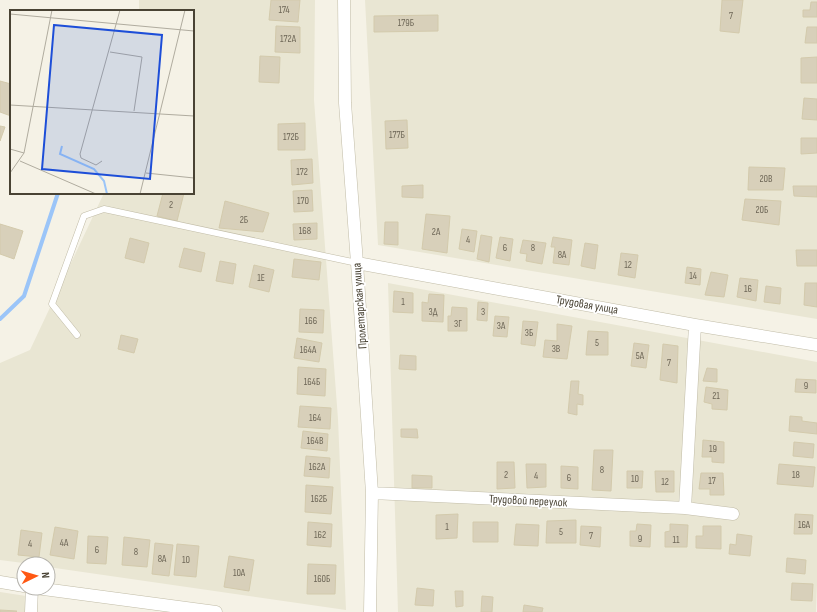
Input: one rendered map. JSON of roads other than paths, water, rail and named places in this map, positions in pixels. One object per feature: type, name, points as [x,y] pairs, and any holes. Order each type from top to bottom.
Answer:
[{"type":"street","name":"Пролетарская улица","points":[[344,0],[345,103],[372,493],[370,612]]},
{"type":"street","name":"Трудовая улица","points":[[357,263],[695,325],[817,345]]},
{"type":"street","points":[[685,508],[695,325]]},
{"type":"street","name":"Трудовой переулок","points":[[372,493],[685,508],[732,514]]},
{"type":"street","points":[[0,582],[16,585]]},
{"type":"street","points":[[56,591],[216,612]]},
{"type":"street","points":[[31,612],[32,596]]},
{"type":"lane","points":[[77,335],[52,304],[84,216],[104,209],[357,263]]},
{"type":"waterway","points":[[0,319],[24,296],[58,194]]}]
